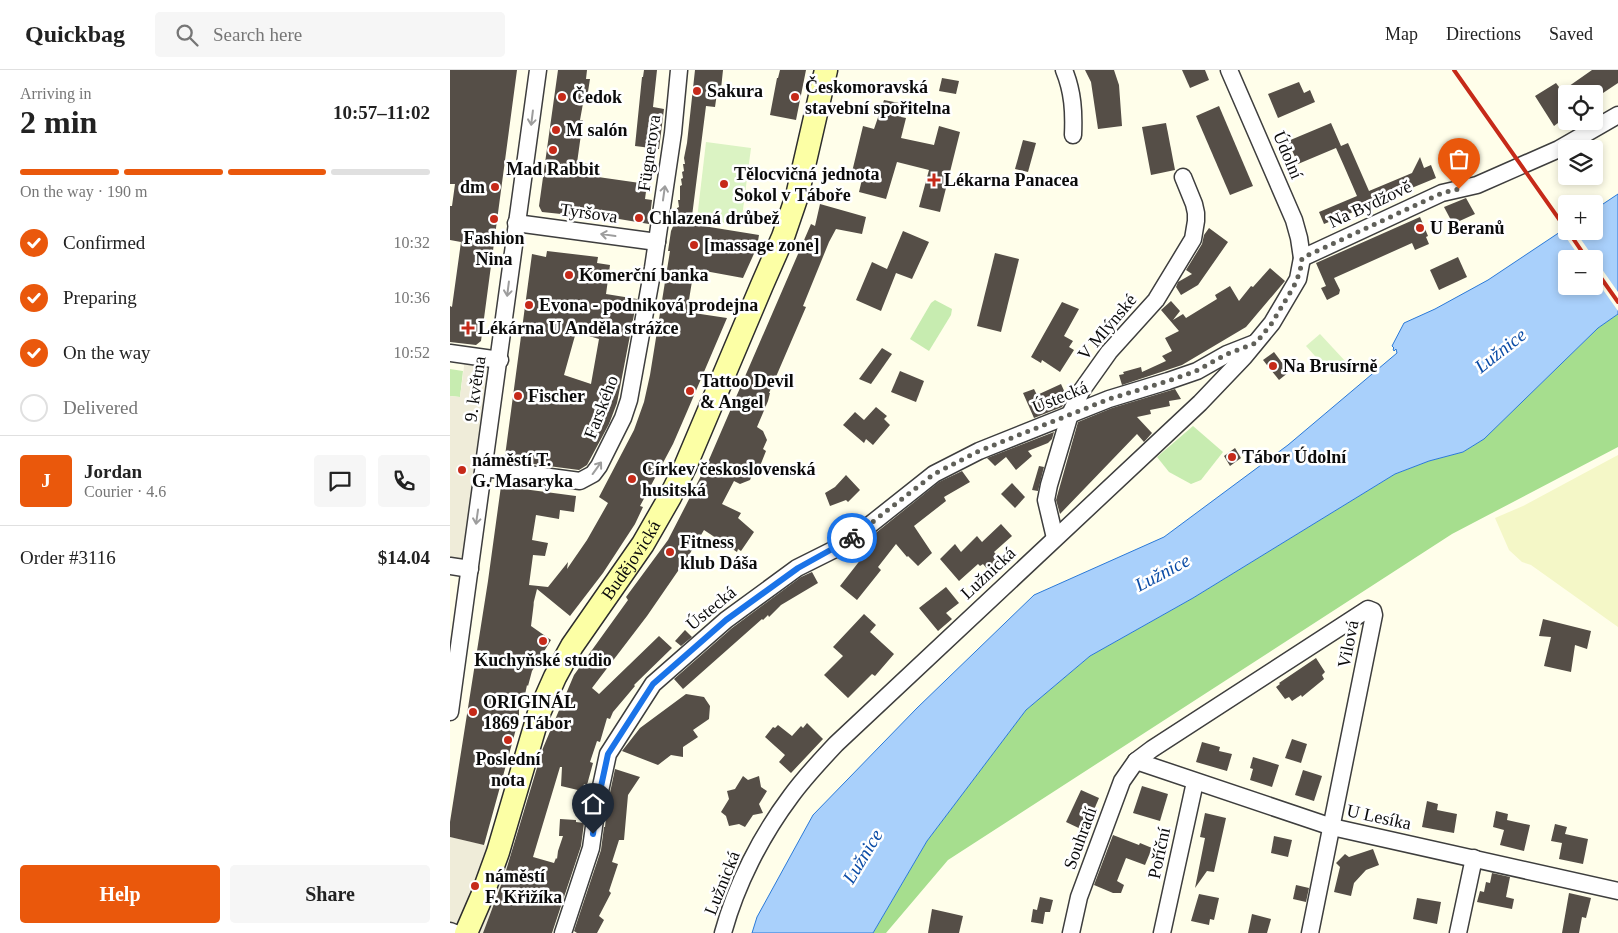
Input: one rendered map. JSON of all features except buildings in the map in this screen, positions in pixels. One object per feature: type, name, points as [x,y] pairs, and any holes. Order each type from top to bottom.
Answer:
[{"type":"main road","name":"Budějovická","points":[[466,933],[498,852],[539,713],[555,677],[572,646],[643,544],[670,498],[769,269],[797,196],[826,70]]},
{"type":"street","name":"9. května","points":[[450,712],[500,360],[516,223],[538,70]]},
{"type":"street","name":"Fügnerova","points":[[657,242],[673,133],[679,70]]},
{"type":"street","points":[[1064,70],[1070,88],[1074,112],[1073,136]]},
{"type":"street","name":"Údolní","points":[[1229,70],[1294,220],[1302,258]]},
{"type":"street","name":"Na Bydžově","points":[[1302,258],[1442,193],[1477,185],[1559,149],[1618,115]]},
{"type":"street","name":"V Mlýnské","points":[[1055,538],[1046,500],[1070,414],[1082,390],[1109,352],[1156,300],[1193,239],[1196,213],[1183,177]]},
{"type":"street","name":"Tyršova","points":[[516,223],[657,242]]},
{"type":"street","name":"Farského","points":[[484,468],[580,481],[593,474],[608,449],[623,418],[629,400],[657,242]]},
{"type":"street","name":"Lužnická","points":[[724,933],[738,890],[757,852],[778,815],[804,778],[836,744],[1215,388],[1272,323],[1294,286],[1300,272],[1302,258]]},
{"type":"street","name":"Ústecká","points":[[563,933],[591,848],[597,805],[608,754],[653,684],[726,620],[798,568],[847,543],[934,474],[979,451],[1109,399],[1196,371],[1227,354],[1256,343]]},
{"type":"street","points":[[450,353],[500,360]]},
{"type":"street","points":[[1196,371],[1215,388]]},
{"type":"street","points":[[450,566],[470,569]]},
{"type":"street","name":"Vilová","points":[[1136,761],[1368,609],[1373,611],[1374,615],[1310,933]]},
{"type":"street","name":"U Lesíka","points":[[1136,761],[1332,827],[1618,891]]},
{"type":"street","name":"Souhradí","points":[[1072,933],[1079,897],[1122,781],[1136,761]]},
{"type":"street","name":"Poříční","points":[[1162,933],[1195,782]]},
{"type":"street","points":[[1458,933],[1474,858]]},
{"type":"street","points":[[450,931],[455,933]]},
{"type":"green space","name":"Tělocvičná jednota Sokol v Táboře","points":[[706,142],[751,148],[741,225],[697,219]]},
{"type":"green space","points":[[935,300],[952,309],[951,315],[929,351],[910,339],[931,303]]},
{"type":"green space","points":[[1618,314],[1618,447],[1452,534],[948,860],[886,933],[873,933],[927,841],[1026,710],[1090,656],[1193,598],[1395,474],[1429,461],[1463,452],[1484,439],[1598,328]]},
{"type":"green space","points":[[1320,334],[1346,362],[1332,375],[1306,346]]},
{"type":"green space","points":[[450,369],[463,371],[460,397],[450,396]]},
{"type":"green space","points":[[1193,426],[1223,452],[1201,480],[1191,484],[1169,472],[1157,457]]},
{"type":"green space","points":[[1618,455],[1618,627],[1531,565],[1522,562],[1509,550],[1495,518],[1523,506]]},
{"type":"shaded area","name":"náměstí T. G. Masaryka","points":[[465,359],[487,365],[490,369],[481,452],[476,460],[473,481],[476,487],[465,558],[461,561],[450,562],[450,396],[460,397]]},
{"type":"shaded area","name":"náměstí F. Křižíka","points":[[450,837],[511,851],[483,933],[450,933]]},
{"type":"water","name":"Lužnice","points":[[1618,194],[1618,314],[1598,328],[1484,439],[1463,452],[1429,461],[1395,474],[1193,598],[1090,656],[1026,710],[927,841],[873,933],[752,933],[757,917],[813,815],[917,708],[1034,595],[1164,537],[1288,445],[1397,353],[1396,349],[1394,351],[1392,346],[1404,323],[1435,309],[1488,280],[1558,233],[1558,240],[1603,240],[1603,204]]},
{"type":"pier","points":[[1568,240],[1581,240],[1588,250],[1575,250]]},
{"type":"pier","points":[[1603,271],[1618,292],[1618,311],[1603,290]]},
{"type":"railway","points":[[1454,70],[1558,218]]},
{"type":"railway","points":[[1574,240],[1581,250]]},
{"type":"railway","points":[[1603,281],[1618,302]]},
{"type":"way so far","points":[[852,538],[934,474],[979,451],[1109,399],[1196,371],[1227,354],[1256,343],[1272,323],[1298,280],[1302,258],[1442,193],[1459,189]]},
{"type":"place","name":"Sakura","points":[[697,91]]},
{"type":"place","name":"Čedok","points":[[562,97]]},
{"type":"place","name":"Českomoravská stavební spořitelna","points":[[795,97]]},
{"type":"place","name":"M salón","points":[[556,130]]},
{"type":"place","name":"Mad Rabbit","points":[[553,150]]},
{"type":"place","name":"Lékarna Panacea","points":[[934,180]]},
{"type":"place","name":"Tělocvičná jednota Sokol v Táboře","points":[[724,184]]},
{"type":"place","name":"dm","points":[[495,187]]},
{"type":"place","name":"Chlazená drůbež","points":[[639,218]]},
{"type":"place","name":"Fashion Nina","points":[[494,219]]},
{"type":"place","name":"U Beranů","points":[[1420,228]]},
{"type":"place","name":"[massage zone]","points":[[694,245]]},
{"type":"place","name":"Komerční banka","points":[[569,275]]},
{"type":"place","name":"Evona - podniková prodejna","points":[[529,305]]},
{"type":"place","name":"Lékárna U Anděla strážce","points":[[468,328]]},
{"type":"place","name":"Na Brusírně","points":[[1273,366]]},
{"type":"place","name":"Tattoo Devil & Angel","points":[[690,391]]},
{"type":"place","name":"Fischer","points":[[518,396]]},
{"type":"place","name":"Tábor Údolní","points":[[1232,457]]},
{"type":"place","name":"náměstí T. G. Masaryka","points":[[462,470]]},
{"type":"place","name":"Církev československá husitská","points":[[632,479]]},
{"type":"place","name":"Fitness klub Dáša","points":[[670,552]]},
{"type":"place","name":"Kuchyňské studio","points":[[543,641]]},
{"type":"place","name":"ORIGINÁL 1869 Tábor","points":[[473,712]]},
{"type":"place","name":"Poslední nota","points":[[508,740]]},
{"type":"place","name":"náměstí F. Křižíka","points":[[475,886]]},
{"type":"route","points":[[593,834],[608,754],[653,684],[726,620],[798,568],[847,543],[852,538]]}]
